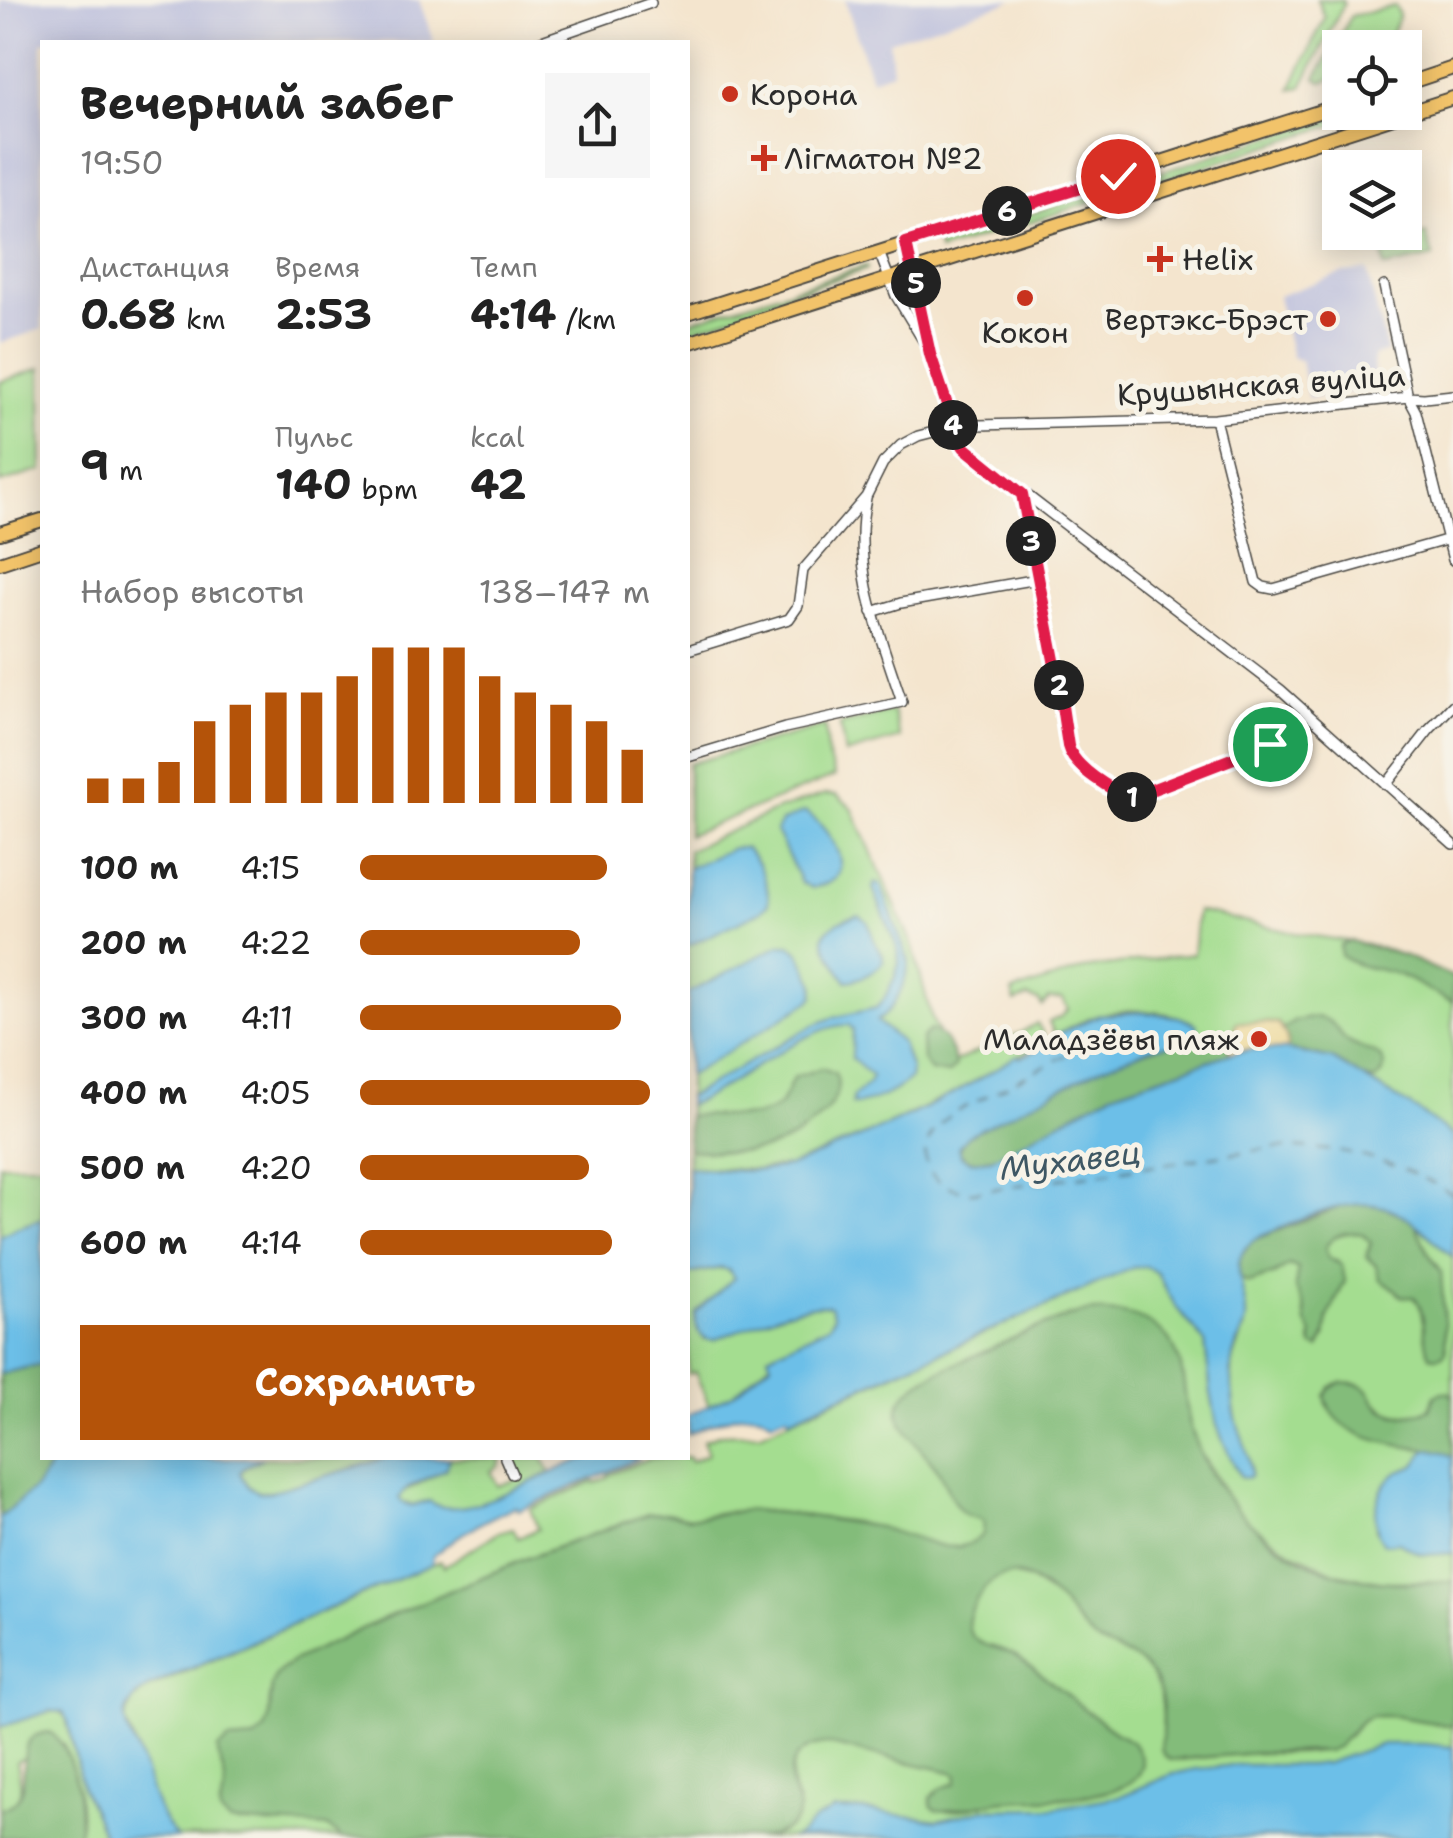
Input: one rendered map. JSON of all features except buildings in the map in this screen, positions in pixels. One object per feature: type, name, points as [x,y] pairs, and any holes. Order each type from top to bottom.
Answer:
[{"type":"main road","points":[[1422,78],[1453,68]]},
{"type":"main road","points":[[690,342],[1453,98]]},
{"type":"main road","points":[[690,313],[1322,110]]},
{"type":"main road","points":[[0,533],[40,521]]},
{"type":"main road","points":[[0,563],[40,551]]},
{"type":"street","points":[[545,40],[651,3]]},
{"type":"street","points":[[906,243],[930,354],[953,427],[964,447],[1281,690],[1453,844]]},
{"type":"street","points":[[880,252],[896,296],[930,354]]},
{"type":"street","points":[[1384,286],[1408,397],[1416,412],[1453,560]]},
{"type":"street","name":"Крушынская вуліца","points":[[866,498],[883,463],[901,445],[953,427],[1215,419],[1408,397],[1453,396]]},
{"type":"street","points":[[1215,419],[1256,582],[1263,587],[1273,589],[1450,539]]},
{"type":"street","points":[[1022,494],[1068,746],[1076,763],[1133,797],[1270,744]]},
{"type":"street","points":[[690,755],[784,728],[902,702],[872,612],[860,546],[866,498]]},
{"type":"street","points":[[690,649],[789,619],[798,606],[803,570],[866,498]]},
{"type":"street","points":[[872,612],[901,603],[1038,579]]},
{"type":"street","points":[[1386,785],[1453,705]]},
{"type":"street","points":[[506,1460],[512,1474]]},
{"type":"shaded area","points":[[0,0],[419,0],[433,40],[40,40],[40,330],[0,343]]},
{"type":"shaded area","points":[[845,0],[1014,0],[889,41],[892,72],[871,79]]},
{"type":"shaded area","points":[[1367,270],[1387,352],[1373,356],[1375,389],[1308,398],[1301,361],[1292,357],[1278,296],[1342,273]]},
{"type":"green space","points":[[1317,0],[1342,0],[1344,4],[1331,30],[1322,30],[1322,47],[1302,87],[1291,89],[1325,17]]},
{"type":"green space","points":[[1395,6],[1399,15],[1393,30],[1343,30],[1351,16]]},
{"type":"green space","points":[[1322,121],[1322,129],[939,251],[937,244]]},
{"type":"green space","points":[[1426,234],[1433,257],[1385,267],[1382,250],[1422,250],[1422,235]]},
{"type":"green space","points":[[866,266],[867,269],[690,331],[690,321]]},
{"type":"green space","points":[[40,368],[40,471],[0,483],[0,382]]},
{"type":"green space","points":[[893,711],[900,738],[845,754],[840,725]]},
{"type":"green space","points":[[825,726],[827,754],[835,776],[690,834],[690,763]]},
{"type":"green space","points":[[826,794],[837,795],[852,808],[912,944],[932,1019],[952,1063],[1037,1023],[1047,1040],[948,1096],[790,1166],[755,1170],[690,1167],[690,849],[777,810]]},
{"type":"green space","points":[[1197,911],[1367,944],[1453,977],[1453,1136],[1342,1064],[1312,1053],[1287,1050],[1287,1038],[1278,1023],[1230,1041],[1229,1054],[959,1146],[1192,1022],[1156,1012],[1116,1012],[1086,1020],[1055,1035],[1049,1022],[1068,1009],[1063,999],[1049,999],[1042,1006],[1028,997],[1015,1002],[1012,992],[1083,969],[1193,954]]},
{"type":"green space","points":[[1351,941],[1405,956],[1453,977],[1453,1002],[1402,976],[1348,960],[1341,955],[1340,945]]},
{"type":"green space","points":[[1316,1017],[1331,1023],[1350,1043],[1379,1056],[1384,1066],[1380,1076],[1368,1079],[1328,1059],[1287,1050],[1282,1030],[1295,1021]]},
{"type":"green space","points":[[930,1030],[941,1035],[951,1050],[955,1067],[948,1074],[931,1071],[923,1060],[922,1038]]},
{"type":"green space","points":[[1199,1039],[1213,1044],[1230,1041],[1229,1054],[1112,1093],[997,1156],[971,1160],[959,1151],[967,1136],[1079,1077],[1138,1053]]},
{"type":"green space","points":[[822,1068],[835,1073],[838,1085],[830,1106],[806,1129],[776,1146],[760,1150],[690,1150],[690,1116],[746,1117],[768,1112],[781,1103],[794,1077]]},
{"type":"green space","points":[[0,1164],[40,1164],[40,1220],[0,1236]]},
{"type":"green space","points":[[1348,1204],[1384,1207],[1415,1224],[1441,1271],[1446,1352],[1442,1355],[1430,1356],[1421,1309],[1414,1297],[1402,1297],[1380,1280],[1376,1266],[1367,1257],[1371,1242],[1363,1234],[1342,1234],[1325,1247],[1328,1258],[1342,1265],[1345,1281],[1319,1348],[1312,1346],[1305,1308],[1295,1287],[1298,1268],[1289,1265],[1248,1283],[1239,1277],[1240,1257],[1253,1240]]},
{"type":"green space","points":[[1415,1224],[1453,1257],[1453,1396],[1449,1392],[1435,1396],[1430,1409],[1398,1415],[1382,1407],[1359,1384],[1342,1382],[1335,1384],[1326,1402],[1334,1415],[1357,1432],[1385,1442],[1430,1449],[1414,1466],[1387,1482],[1378,1505],[1376,1529],[1388,1542],[1399,1542],[1420,1554],[1453,1553],[1453,1581],[1385,1582],[1336,1573],[1290,1551],[1246,1521],[1200,1452],[1190,1425],[1178,1358],[1127,1315],[1091,1311],[1069,1316],[960,1362],[902,1424],[968,1515],[984,1521],[983,1534],[973,1542],[957,1547],[938,1546],[854,1522],[769,1511],[728,1511],[689,1518],[648,1514],[525,1559],[385,1618],[283,1668],[271,1690],[266,1728],[250,1741],[225,1779],[225,1792],[327,1827],[341,1838],[136,1838],[162,1820],[125,1721],[131,1703],[147,1689],[432,1564],[441,1561],[444,1566],[499,1532],[513,1528],[518,1538],[538,1529],[530,1509],[645,1460],[691,1462],[708,1454],[703,1441],[720,1434],[761,1433],[1132,1268],[1145,1266],[1157,1273],[1176,1307],[1205,1342],[1217,1425],[1243,1478],[1250,1476],[1250,1465],[1237,1424],[1232,1390],[1233,1361],[1246,1317],[1239,1277],[1247,1283],[1289,1265],[1298,1268],[1311,1342],[1325,1337],[1328,1317],[1345,1281],[1339,1262],[1328,1258],[1325,1247],[1342,1234],[1363,1234],[1371,1242],[1367,1257],[1376,1266],[1380,1280],[1399,1295],[1414,1297],[1419,1302],[1430,1356],[1443,1355],[1439,1267]]},
{"type":"green space","points":[[723,1268],[733,1275],[734,1280],[698,1311],[704,1339],[714,1340],[805,1307],[830,1306],[834,1316],[829,1326],[768,1355],[771,1362],[733,1394],[709,1406],[695,1372],[690,1373],[690,1274]]},
{"type":"green space","points":[[1091,1311],[1143,1320],[1168,1339],[1179,1359],[1188,1417],[1200,1453],[1228,1499],[1267,1537],[1289,1553],[1338,1574],[1395,1582],[1453,1581],[1453,1726],[1371,1716],[1327,1751],[1170,1760],[1161,1749],[1163,1712],[1159,1688],[1146,1668],[1090,1636],[1041,1585],[1005,1575],[983,1590],[970,1616],[969,1631],[980,1642],[1018,1657],[1134,1744],[1142,1764],[1136,1778],[1096,1794],[1006,1800],[942,1811],[932,1806],[931,1797],[956,1783],[957,1775],[952,1772],[826,1744],[808,1748],[793,1764],[796,1820],[780,1833],[759,1838],[341,1838],[327,1827],[230,1822],[220,1813],[226,1785],[218,1749],[228,1741],[256,1739],[265,1730],[272,1686],[276,1676],[291,1662],[525,1559],[648,1514],[689,1518],[747,1510],[796,1514],[879,1527],[938,1546],[957,1547],[973,1542],[983,1534],[984,1521],[966,1515],[956,1505],[936,1467],[899,1417],[902,1400],[917,1385],[945,1369],[1037,1328]]},
{"type":"green space","points":[[40,1364],[40,1460],[55,1460],[36,1487],[0,1518],[0,1374]]},
{"type":"green space","points":[[1342,1382],[1363,1386],[1381,1408],[1401,1415],[1430,1409],[1435,1396],[1449,1392],[1453,1396],[1453,1457],[1374,1439],[1343,1424],[1325,1396],[1330,1387]]},
{"type":"green space","points":[[259,1460],[380,1460],[270,1492],[249,1488],[240,1473]]},
{"type":"green space","points":[[448,1460],[500,1460],[491,1471],[498,1486],[517,1479],[510,1460],[544,1460],[550,1473],[472,1505],[455,1508],[429,1501],[416,1505],[401,1503],[402,1493],[446,1469]]},
{"type":"green space","points":[[1008,1574],[1031,1580],[1058,1600],[1094,1639],[1149,1670],[1161,1693],[1164,1722],[1179,1760],[1313,1753],[1348,1737],[1370,1716],[1453,1726],[1453,1838],[759,1838],[781,1833],[798,1803],[792,1785],[793,1765],[808,1747],[820,1744],[847,1746],[952,1772],[957,1775],[956,1783],[935,1792],[931,1804],[944,1811],[997,1801],[1085,1796],[1118,1786],[1140,1770],[1134,1744],[1010,1653],[973,1638],[968,1627],[978,1596],[993,1579]]},
{"type":"green space","points":[[58,1710],[66,1717],[82,1787],[105,1838],[77,1838],[80,1803],[63,1743],[17,1761],[18,1797],[0,1809],[0,1727]]},
{"type":"green space","points":[[49,1732],[71,1764],[80,1813],[77,1838],[0,1838],[0,1809],[14,1803],[21,1794],[27,1744],[35,1736]]},
{"type":"sand","name":"Маладзёвы пляж","points":[[1237,1022],[1278,1023],[1287,1038],[1287,1050],[1229,1054]]},
{"type":"water","points":[[804,812],[826,831],[840,862],[835,879],[812,888],[801,882],[776,831],[781,822]]},
{"type":"water","points":[[733,848],[745,848],[759,866],[768,904],[760,912],[690,945],[690,867]]},
{"type":"water","points":[[875,883],[881,886],[909,962],[898,996],[877,1021],[902,1043],[910,1079],[883,1096],[852,1104],[853,1097],[872,1076],[852,1059],[853,1030],[849,1025],[813,1034],[690,1104],[690,1096],[814,1025],[876,1008],[883,1001],[895,977],[898,950],[873,888]]},
{"type":"water","points":[[859,915],[868,922],[883,962],[867,975],[847,981],[824,937],[833,925]]},
{"type":"water","points":[[780,945],[790,945],[799,952],[815,984],[810,1001],[690,1075],[690,992]]},
{"type":"water","name":"Мухавец","points":[[1141,1012],[1179,1017],[1196,1024],[1198,1034],[1192,1040],[1151,1048],[1103,1067],[967,1136],[959,1146],[961,1156],[971,1161],[991,1159],[1112,1093],[1253,1049],[1287,1050],[1332,1059],[1453,1136],[1453,1257],[1404,1216],[1369,1205],[1350,1205],[1314,1215],[1261,1236],[1242,1253],[1239,1273],[1246,1319],[1233,1355],[1231,1382],[1250,1476],[1240,1476],[1217,1425],[1205,1342],[1176,1307],[1157,1273],[1145,1266],[1132,1268],[789,1419],[787,1415],[772,1421],[753,1414],[742,1415],[690,1433],[690,1414],[733,1394],[771,1363],[768,1355],[828,1326],[834,1316],[830,1306],[805,1307],[714,1340],[701,1335],[696,1313],[734,1278],[729,1270],[721,1268],[690,1274],[690,1167],[746,1171],[793,1165],[927,1107],[1018,1055],[1020,1058],[1057,1040],[1055,1035],[1100,1015]]},
{"type":"water","points":[[40,1220],[40,1364],[0,1374],[0,1236]]},
{"type":"water","points":[[1430,1449],[1453,1457],[1453,1553],[1425,1554],[1399,1542],[1384,1544],[1377,1528],[1376,1509],[1386,1483],[1395,1474],[1414,1466]]},
{"type":"water","points":[[55,1460],[259,1460],[240,1473],[249,1487],[270,1492],[380,1460],[448,1460],[446,1469],[409,1487],[399,1498],[408,1505],[429,1501],[443,1507],[462,1507],[505,1494],[582,1460],[635,1460],[519,1510],[516,1506],[505,1511],[452,1541],[433,1556],[432,1564],[157,1683],[142,1693],[127,1710],[126,1726],[157,1806],[177,1838],[105,1838],[82,1787],[63,1712],[50,1711],[0,1727],[0,1518],[36,1487]]},
{"type":"water","points":[[1382,1744],[1453,1747],[1453,1838],[793,1838],[834,1810],[938,1820],[986,1809],[1054,1808],[1121,1796],[1173,1774],[1197,1769],[1327,1763]]},
{"type":"ferry route","points":[[1066,1055],[950,1115],[929,1140],[926,1164],[932,1174],[954,1189],[972,1192],[1272,1148],[1296,1148],[1366,1157],[1411,1172],[1453,1195]]},
{"type":"place","name":"Корона","points":[[730,94]]},
{"type":"place","name":"Лігматон №2","points":[[764,158]]},
{"type":"place","name":"Helix","points":[[1160,259]]},
{"type":"place","name":"Кокон","points":[[1025,298]]},
{"type":"place","name":"Вертэкс-Брэст","points":[[1328,319]]},
{"type":"place","name":"Маладзёвы пляж","points":[[1259,1039]]},
{"type":"route","points":[[1118,176],[906,243],[930,354],[958,438],[1022,494],[1068,746],[1076,763],[1133,797],[1270,744]]}]
